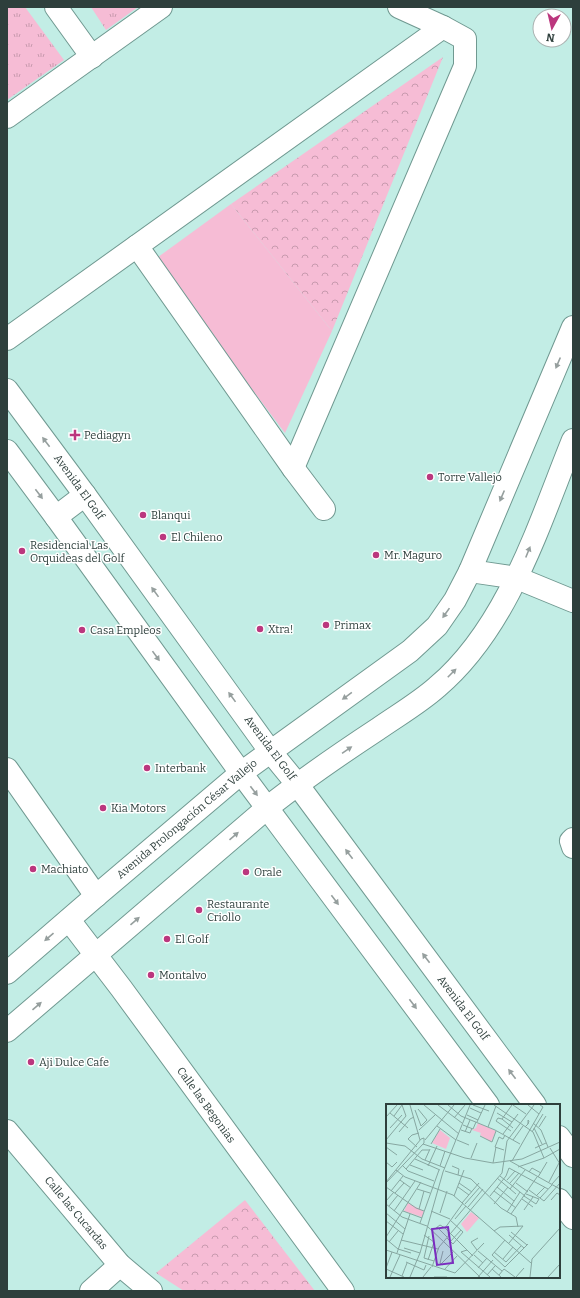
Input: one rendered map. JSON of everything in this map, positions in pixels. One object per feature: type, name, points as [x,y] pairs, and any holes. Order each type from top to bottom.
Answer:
[{"type":"street","points":[[56,7],[92,56]]},
{"type":"street","points":[[7,117],[161,7]]},
{"type":"street","points":[[293,468],[465,66],[465,40],[443,27],[399,7]]},
{"type":"street","points":[[7,339],[443,27]]},
{"type":"street","points":[[137,246],[293,468],[324,509]]},
{"type":"street","name":"Avenida Prolongación César Vallejo","points":[[7,973],[240,773],[410,651],[437,626],[455,600],[470,571],[573,327]]},
{"type":"street","name":"Avenida El Golf","points":[[7,390],[85,495],[270,751],[297,784],[534,1104]]},
{"type":"street","points":[[7,1031],[266,808],[297,784],[437,687],[464,660],[490,625],[517,578],[573,440]]},
{"type":"street","points":[[7,452],[56,517],[240,773],[487,1104]]},
{"type":"street","points":[[56,517],[85,495]]},
{"type":"street","points":[[470,571],[517,578],[573,601]]},
{"type":"street","points":[[7,769],[96,896]]},
{"type":"street","points":[[573,839],[571,841],[573,847]]},
{"type":"street","name":"Calle las Begonias","points":[[69,920],[342,1291]]},
{"type":"street","name":"Calle las Cucardas","points":[[7,1131],[120,1265],[151,1291]]},
{"type":"street","points":[[560,1138],[573,1156]]},
{"type":"street","points":[[560,1198],[573,1187]]},
{"type":"street","points":[[560,1200],[573,1218]]},
{"type":"street","points":[[91,1291],[120,1265]]},
{"type":"green space","points":[[7,7],[25,7],[64,60],[7,100]]},
{"type":"green space","points":[[91,7],[138,7],[106,30]]},
{"type":"green space","points":[[443,57],[332,331],[231,204]]},
{"type":"green space","points":[[231,204],[332,331],[285,433],[154,260]]},
{"type":"green space","points":[[245,1200],[315,1291],[184,1291],[156,1273]]},
{"type":"place","name":"Pediagyn","points":[[75,435]]},
{"type":"place","name":"Torre Vallejo","points":[[430,477]]},
{"type":"place","name":"Blanqui","points":[[143,515]]},
{"type":"place","name":"El Chileno","points":[[163,537]]},
{"type":"place","name":"Residencial Las Orquideas del Golf","points":[[22,551]]},
{"type":"place","name":"Mr. Maguro","points":[[376,555]]},
{"type":"place","name":"Primax","points":[[326,625]]},
{"type":"place","name":"Xtra!","points":[[260,629]]},
{"type":"place","name":"Casa Empleos","points":[[82,630]]},
{"type":"place","name":"Interbank","points":[[147,768]]},
{"type":"place","name":"Kia Motors","points":[[103,808]]},
{"type":"place","name":"Machiato","points":[[33,869]]},
{"type":"place","name":"Orale","points":[[246,872]]},
{"type":"place","name":"Restaurante Criollo","points":[[199,910]]},
{"type":"place","name":"El Golf","points":[[167,939]]},
{"type":"place","name":"Montalvo","points":[[151,975]]},
{"type":"place","name":"Aji Dulce Cafe","points":[[31,1062]]}]
